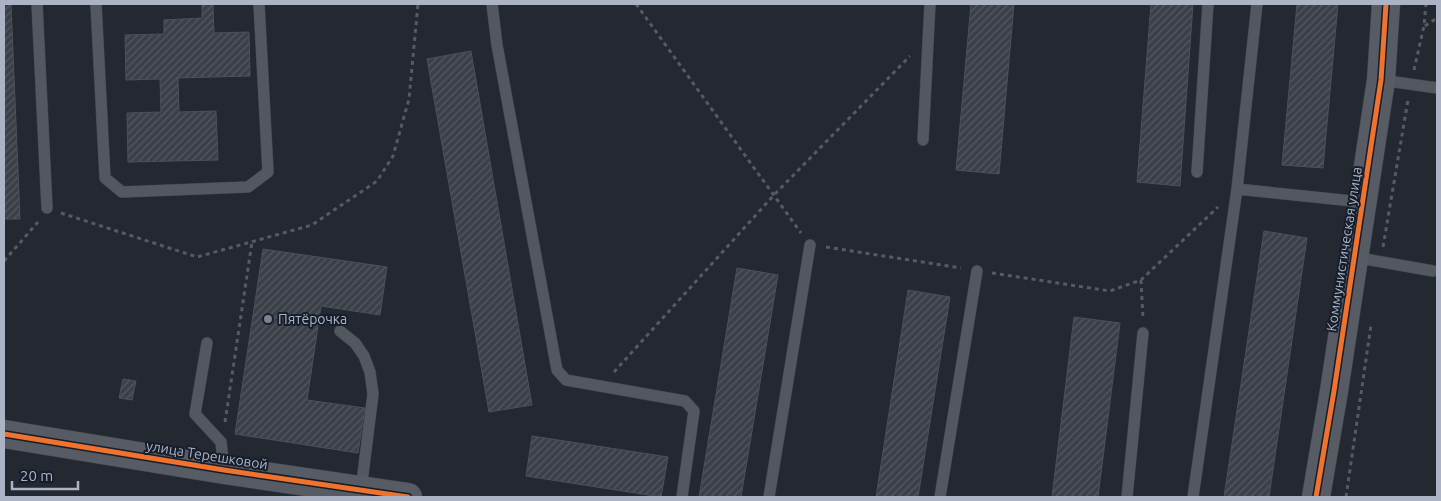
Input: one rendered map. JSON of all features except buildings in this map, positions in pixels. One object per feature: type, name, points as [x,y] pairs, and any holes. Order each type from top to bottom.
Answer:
[{"type":"street","name":"Коммунистическая улица","points":[[1316,497],[1334,391],[1380,80],[1386,4]]},
{"type":"street","name":"улица Терешковой","points":[[4,434],[224,470],[408,497]]},
{"type":"lane","points":[[38,4],[47,208]]},
{"type":"lane","points":[[96,4],[105,178],[122,192],[248,187],[268,172],[259,4]]},
{"type":"lane","points":[[492,4],[497,45],[557,370],[566,380],[685,401],[694,411],[682,497]]},
{"type":"lane","points":[[923,140],[930,4]]},
{"type":"lane","points":[[1197,172],[1208,4]]},
{"type":"lane","points":[[1193,497],[1236,189],[1257,4]]},
{"type":"lane","points":[[1380,80],[1437,88]]},
{"type":"lane","points":[[1236,189],[1362,202]]},
{"type":"lane","points":[[769,497],[810,245]]},
{"type":"lane","points":[[1354,257],[1433,271]]},
{"type":"lane","points":[[940,497],[977,271]]},
{"type":"lane","points":[[340,331],[354,343],[364,356],[370,372],[373,394],[361,490]]},
{"type":"lane","points":[[1127,497],[1144,333]]},
{"type":"lane","points":[[207,343],[195,414],[221,442],[224,470]]},
{"type":"path","points":[[636,4],[810,245],[1110,291],[1141,280],[1236,189]]},
{"type":"path","points":[[1424,26],[1437,18]]},
{"type":"path","points":[[602,386],[774,195],[928,37]]},
{"type":"path","points":[[4,261],[36,225],[47,208]]},
{"type":"path","points":[[221,442],[252,242]]},
{"type":"path","points":[[1141,280],[1144,333]]},
{"type":"cycle path","points":[[1316,497],[1381,80],[1386,4]]},
{"type":"cycle path","points":[[4,434],[224,470],[408,497]]},
{"type":"place","name":"Пятёрочка","points":[[268,319]]}]
